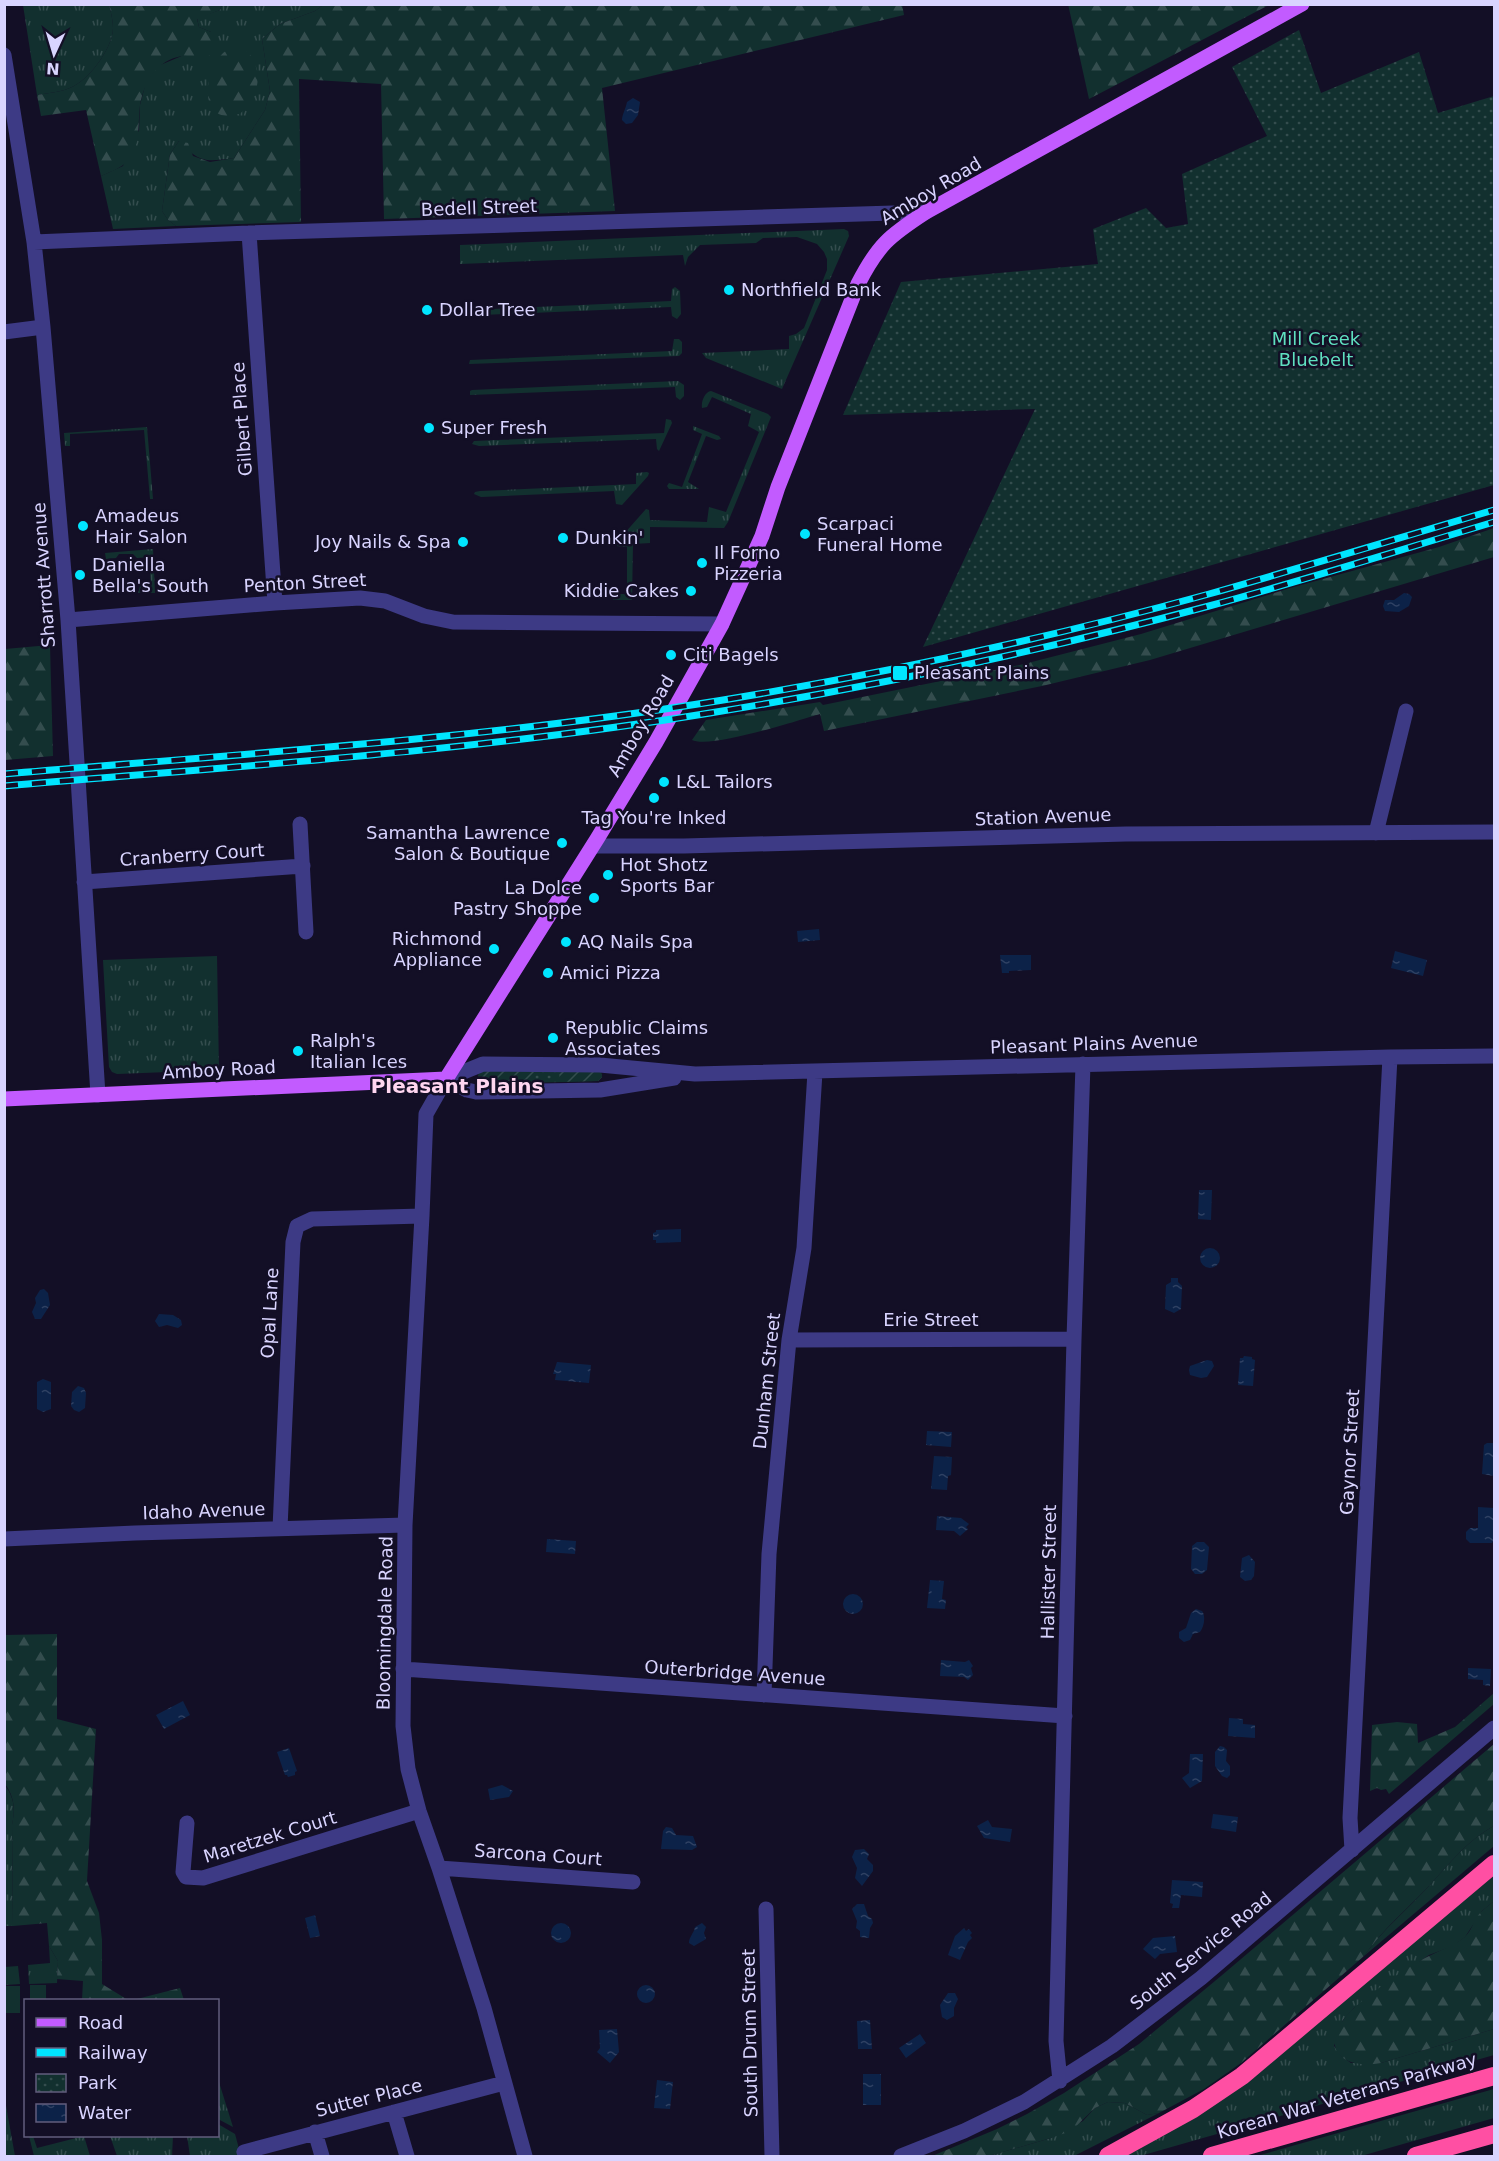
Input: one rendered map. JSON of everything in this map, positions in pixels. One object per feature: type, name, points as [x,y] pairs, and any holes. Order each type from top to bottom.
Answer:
[{"type":"highway","points":[[1108,2157],[1193,2109],[1242,2076],[1494,1864]]},
{"type":"highway","name":"Korean War Veterans Parkway","points":[[1212,2157],[1494,2076]]},
{"type":"highway","points":[[1416,2157],[1491,2135]]},
{"type":"main road","name":"Amboy Road","points":[[4,1099],[446,1079],[593,846],[656,742],[722,624],[762,536],[785,467],[858,284],[870,260],[886,240],[926,213],[1302,4]]},
{"type":"street","name":"Sharrott Avenue","points":[[4,55],[34,243],[43,327],[68,620],[98,1095]]},
{"type":"street","name":"Bedell Street","points":[[34,243],[249,233],[926,213]]},
{"type":"street","name":"Gilbert Place","points":[[249,233],[275,603]]},
{"type":"street","points":[[4,332],[43,327]]},
{"type":"street","name":"Penton Street","points":[[68,620],[275,603],[373,599],[385,601],[424,616],[453,622],[722,624]]},
{"type":"street","points":[[1376,833],[1406,711]]},
{"type":"street","points":[[300,824],[306,932]]},
{"type":"street","name":"Station Avenue","points":[[593,846],[684,846],[1126,834],[1494,832]]},
{"type":"street","name":"Cranberry Court","points":[[84,882],[303,866]]},
{"type":"street","name":"Pleasant Plains Avenue","points":[[446,1079],[483,1064],[600,1065],[695,1074],[1494,1056]]},
{"type":"street","name":"Gaynor Street","points":[[1352,1850],[1350,1818],[1390,1057]]},
{"type":"street","name":"Hallister Street","points":[[1060,2080],[1056,2041],[1083,1064]]},
{"type":"street","name":"Dunham Street","points":[[764,1695],[769,1554],[789,1340],[804,1248],[815,1072]]},
{"type":"street","name":"Pleasant Plains Avenue","points":[[446,1079],[476,1092],[600,1090],[695,1074]]},
{"type":"street","name":"Bloomingdale Road","points":[[446,1079],[426,1114],[405,1525],[403,1726],[408,1769],[418,1811],[439,1868],[484,2008],[525,2157]]},
{"type":"street","name":"Opal Lane","points":[[280,1528],[293,1242],[297,1226],[312,1220],[422,1216]]},
{"type":"street","name":"Erie Street","points":[[789,1340],[1074,1339]]},
{"type":"street","name":"Idaho Avenue","points":[[4,1539],[405,1525]]},
{"type":"street","name":"Outerbridge Avenue","points":[[403,1669],[1065,1716]]},
{"type":"street","name":"South Service Road","points":[[901,2157],[995,2117],[1060,2080],[1113,2046],[1172,2002],[1494,1728]]},
{"type":"street","name":"Maretzek Court","points":[[187,1823],[183,1872],[186,1877],[194,1879],[418,1811]]},
{"type":"street","name":"Sarcona Court","points":[[439,1868],[633,1882]]},
{"type":"street","name":"South Drum Street","points":[[766,1910],[772,2157]]},
{"type":"street","name":"Sutter Place","points":[[244,2152],[504,2083]]},
{"type":"street","points":[[394,2112],[407,2157]]},
{"type":"street","points":[[315,2132],[322,2157]]},
{"type":"green space","points":[[902,4],[904,15],[602,88],[615,211],[384,219],[381,84],[299,79],[301,222],[176,226],[162,211],[170,154],[179,141],[188,143],[193,156],[210,162],[234,158],[265,110],[270,91],[262,39],[280,24],[315,11],[323,5]]},
{"type":"green space","points":[[1068,4],[1269,4],[1269,5],[1089,99]]},
{"type":"green space","points":[[23,5],[109,5],[112,16],[112,36],[100,61],[81,82],[65,90],[37,95]]},
{"type":"green space","points":[[109,5],[222,5],[220,10],[197,19],[199,27],[211,32],[216,43],[211,54],[205,59],[191,56],[173,58],[153,73],[142,96],[138,137],[132,156],[122,166],[101,176],[86,110],[41,116],[37,95],[70,88],[81,82],[94,69],[112,36],[113,22]]},
{"type":"green space","points":[[222,5],[323,5],[315,11],[280,24],[262,39],[270,91],[265,110],[234,158],[204,159],[192,154],[179,141],[170,154],[162,211],[176,226],[113,229],[101,176],[123,166],[139,130],[140,105],[146,82],[158,66],[184,55],[211,32],[199,27],[197,18],[220,10]]},
{"type":"green space","name":"Mill Creek Bluebelt","points":[[1299,30],[1321,93],[1419,52],[1438,113],[1494,96],[1494,485],[923,647],[1035,409],[843,415],[901,282],[1098,264],[1093,229],[1146,208],[1166,228],[1188,224],[1182,174],[1267,136],[1232,67]]},
{"type":"green space","points":[[240,46],[251,56],[257,69],[256,91],[252,100],[240,114],[226,116],[217,113],[211,106],[208,97],[210,75],[220,56],[228,49]]},
{"type":"green space","points":[[844,229],[848,231],[849,236],[782,389],[706,358],[702,353],[789,349],[789,336],[804,328],[827,270],[827,259],[817,244],[797,237],[763,238],[756,243],[700,245],[688,257],[685,266],[683,255],[460,264],[460,245]]},
{"type":"green space","points":[[675,287],[680,291],[681,314],[677,319],[672,316],[671,307],[482,315],[467,313],[468,310],[671,301],[672,289]]},
{"type":"green space","points":[[674,339],[682,342],[682,353],[679,356],[469,364],[470,360],[672,351]]},
{"type":"green space","points":[[678,381],[684,385],[684,396],[680,400],[676,397],[675,387],[470,395],[472,390]]},
{"type":"green space","points":[[711,391],[771,417],[728,522],[724,528],[650,527],[650,543],[633,544],[632,600],[613,600],[614,594],[627,594],[627,547],[615,544],[646,509],[649,510],[650,520],[707,522],[709,507],[726,512],[759,432],[748,426],[751,414],[712,397],[707,407],[702,408],[704,397]]},
{"type":"green space","points":[[666,419],[671,420],[672,423],[659,451],[656,439],[479,446],[472,444],[474,441],[664,433]]},
{"type":"green space","points":[[693,426],[719,436],[721,439],[706,436],[688,482],[699,489],[669,489],[667,486],[669,483],[682,487],[702,434],[693,430]]},
{"type":"green space","points":[[147,427],[153,499],[150,499],[144,430],[70,434],[70,446],[65,446],[64,433]]},
{"type":"green space","points":[[647,472],[648,476],[622,505],[616,504],[614,491],[481,497],[474,494],[480,491],[636,484],[636,473]]},
{"type":"green space","points":[[1494,528],[1494,557],[1150,660],[1042,686],[824,731],[820,714],[734,738],[702,742],[692,740],[706,720],[820,702],[823,705],[1024,664],[1141,634],[1294,587],[1439,547]]},
{"type":"green space","points":[[153,549],[155,593],[138,593],[140,586],[151,584],[149,557],[137,558],[133,554],[119,554],[116,558],[106,559],[105,553]]},
{"type":"green space","points":[[50,645],[53,756],[5,760],[5,649]]},
{"type":"green space","points":[[217,956],[219,1070],[117,1074],[112,1072],[109,1067],[103,960]]},
{"type":"green space","points":[[595,1069],[602,1074],[598,1081],[524,1083],[482,1080],[478,1076],[479,1073]]},
{"type":"green space","points":[[535,1070],[531,1076],[536,1082],[482,1080],[478,1076],[484,1071]]},
{"type":"green space","points":[[555,1072],[601,1072],[602,1077],[598,1081],[556,1082],[560,1076]]},
{"type":"green space","points":[[57,1634],[57,1719],[96,1729],[87,1881],[99,1913],[102,1940],[102,1984],[126,1999],[82,1999],[83,1981],[57,1979],[58,1961],[49,1946],[47,1923],[13,1926],[12,1825],[14,1809],[11,1794],[5,1784],[5,1635]]},
{"type":"green space","points":[[1494,1693],[1494,1704],[1389,1794],[1386,1789],[1377,1788],[1370,1791],[1372,1725],[1397,1722],[1417,1724],[1418,1743],[1455,1727]]},
{"type":"green space","points":[[1494,1744],[1494,1826],[1460,1852],[1364,1956],[1241,2063],[1204,2089],[1159,2113],[1147,2115],[1125,2103],[1108,2102],[1095,2108],[1071,2131],[1051,2138],[989,2156],[932,2156],[1027,2114],[1064,2093],[1139,2044]]},
{"type":"green space","points":[[4,1784],[12,1799],[14,1809],[12,1826],[13,1926],[5,1926]]},
{"type":"green space","points":[[1494,1826],[1494,1846],[1364,1956],[1387,1928],[1460,1853]]},
{"type":"green space","points":[[1494,1876],[1494,1901],[1482,1911],[1465,1937],[1453,1946],[1429,1955],[1354,2008],[1343,2020],[1334,2046],[1341,2056],[1351,2063],[1381,2063],[1494,2029],[1494,2055],[1140,2156],[1119,2156],[1397,1954]]},
{"type":"green space","points":[[1494,1901],[1494,2029],[1381,2063],[1358,2064],[1341,2056],[1336,2050],[1337,2031],[1350,2012],[1396,1976],[1465,1937],[1479,1915]]},
{"type":"green space","points":[[49,1946],[58,1961],[57,1983],[29,1984],[28,1965],[50,1963]]},
{"type":"green space","points":[[18,1966],[20,1984],[5,1985],[5,1967]]},
{"type":"green space","points":[[30,1985],[46,1985],[46,1999],[30,1999]]},
{"type":"green space","points":[[4,1986],[20,1986],[20,2013],[5,2013]]},
{"type":"green space","points":[[180,1988],[184,1999],[137,1999]]},
{"type":"green space","points":[[219,2082],[233,2127],[219,2120]]},
{"type":"green space","points":[[1494,2089],[1494,2118],[1361,2156],[1257,2156]]},
{"type":"green space","points":[[5,2100],[15,2156],[5,2156]]},
{"type":"green space","points":[[1108,2102],[1125,2103],[1147,2115],[1159,2113],[1074,2156],[989,2156],[1051,2138],[1083,2121],[1095,2108]]},
{"type":"green space","points":[[219,2125],[235,2134],[241,2156],[190,2156],[187,2137],[219,2137]]},
{"type":"green space","points":[[29,2137],[33,2137],[37,2148],[84,2137],[90,2156],[34,2156]]},
{"type":"green space","points":[[110,2137],[173,2137],[172,2156],[117,2156]]},
{"type":"water","points":[[633,98],[640,102],[638,115],[632,123],[626,124],[622,120],[623,116],[627,102]]},
{"type":"water","points":[[1404,593],[1412,597],[1409,606],[1399,612],[1385,611],[1383,606],[1385,600],[1394,600]]},
{"type":"water","points":[[819,929],[820,940],[798,942],[797,931]]},
{"type":"water","points":[[1395,951],[1427,960],[1423,976],[1391,968]]},
{"type":"water","points":[[1000,955],[1031,955],[1031,970],[1002,973]]},
{"type":"water","points":[[1199,1190],[1212,1190],[1211,1220],[1198,1219]]},
{"type":"water","points":[[681,1229],[681,1242],[656,1243],[656,1240],[653,1240],[653,1233],[656,1230]]},
{"type":"water","points":[[1210,1248],[1217,1251],[1220,1258],[1217,1265],[1210,1268],[1203,1265],[1200,1258],[1203,1251]]},
{"type":"water","points":[[1171,1278],[1178,1278],[1182,1286],[1181,1309],[1174,1313],[1165,1309],[1166,1285],[1171,1282]]},
{"type":"water","points":[[44,1289],[48,1293],[50,1305],[41,1319],[35,1319],[32,1312],[36,1303],[35,1298],[40,1290]]},
{"type":"water","points":[[159,1314],[173,1315],[181,1320],[182,1325],[178,1328],[167,1325],[159,1327],[155,1321]]},
{"type":"water","points":[[1244,1356],[1255,1360],[1253,1386],[1238,1385],[1240,1358]]},
{"type":"water","points":[[1207,1360],[1212,1361],[1214,1366],[1207,1377],[1190,1375],[1190,1366]]},
{"type":"water","points":[[557,1362],[591,1365],[589,1383],[555,1380],[556,1374],[553,1374]]},
{"type":"water","points":[[43,1379],[51,1382],[51,1409],[43,1412],[37,1409],[37,1382]]},
{"type":"water","points":[[78,1386],[84,1388],[86,1393],[85,1408],[79,1412],[71,1406],[72,1392]]},
{"type":"water","points":[[927,1431],[952,1432],[951,1447],[926,1445]]},
{"type":"water","points":[[1494,1443],[1494,1476],[1482,1474],[1484,1445]]},
{"type":"water","points":[[934,1456],[952,1457],[947,1490],[931,1489]]},
{"type":"water","points":[[1478,1507],[1494,1508],[1494,1540],[1492,1543],[1470,1543],[1466,1539],[1466,1532],[1470,1528],[1478,1528]]},
{"type":"water","points":[[937,1516],[961,1518],[969,1524],[966,1527],[968,1529],[960,1536],[954,1531],[936,1530]]},
{"type":"water","points":[[547,1539],[576,1541],[575,1554],[546,1552]]},
{"type":"water","points":[[1197,1542],[1204,1542],[1209,1547],[1207,1570],[1202,1574],[1195,1574],[1191,1569],[1192,1546]]},
{"type":"water","points":[[1249,1555],[1255,1562],[1254,1576],[1251,1580],[1245,1581],[1240,1577],[1242,1558]]},
{"type":"water","points":[[930,1580],[944,1581],[942,1599],[946,1600],[945,1609],[927,1608]]},
{"type":"water","points":[[853,1594],[860,1597],[863,1604],[860,1611],[853,1614],[846,1611],[843,1604],[846,1597]]},
{"type":"water","points":[[1196,1609],[1203,1613],[1203,1627],[1200,1632],[1193,1634],[1190,1640],[1184,1642],[1179,1638],[1179,1632],[1186,1628],[1191,1613]]},
{"type":"water","points":[[941,1660],[965,1662],[969,1660],[973,1666],[971,1668],[973,1675],[968,1680],[964,1677],[940,1676]]},
{"type":"water","points":[[1468,1668],[1491,1669],[1490,1686],[1483,1685],[1483,1680],[1468,1679]]},
{"type":"water","points":[[183,1701],[190,1715],[164,1729],[156,1715]]},
{"type":"water","points":[[1229,1718],[1243,1719],[1243,1724],[1255,1725],[1255,1738],[1228,1736]]},
{"type":"water","points":[[1220,1746],[1227,1750],[1226,1761],[1230,1766],[1230,1775],[1227,1778],[1222,1776],[1215,1766],[1215,1752]]},
{"type":"water","points":[[289,1748],[297,1771],[295,1775],[288,1777],[285,1775],[277,1752]]},
{"type":"water","points":[[1190,1754],[1203,1754],[1202,1781],[1190,1788],[1182,1778],[1189,1773]]},
{"type":"water","points":[[502,1785],[513,1791],[509,1797],[490,1800],[488,1789]]},
{"type":"water","points":[[1213,1814],[1238,1817],[1236,1832],[1211,1828]]},
{"type":"water","points":[[988,1820],[992,1827],[1012,1829],[1010,1842],[984,1838],[977,1826]]},
{"type":"water","points":[[666,1827],[672,1828],[676,1835],[693,1836],[697,1847],[692,1850],[661,1849],[663,1831]]},
{"type":"water","points":[[864,1849],[869,1854],[867,1859],[873,1865],[873,1871],[862,1886],[855,1878],[857,1868],[852,1857],[855,1850]]},
{"type":"water","points":[[1172,1880],[1203,1882],[1202,1897],[1181,1895],[1179,1908],[1172,1908],[1173,1904],[1170,1903]]},
{"type":"water","points":[[857,1904],[864,1904],[868,1916],[872,1919],[869,1938],[860,1937],[860,1931],[856,1928],[857,1921],[852,1909]]},
{"type":"water","points":[[315,1915],[320,1936],[310,1938],[305,1918]]},
{"type":"water","points":[[561,1923],[568,1926],[571,1933],[568,1940],[561,1943],[554,1940],[551,1933],[554,1926]]},
{"type":"water","points":[[702,1923],[706,1927],[704,1933],[706,1939],[694,1946],[689,1943],[690,1939],[695,1927]]},
{"type":"water","points":[[964,1928],[966,1931],[969,1929],[972,1938],[960,1960],[948,1955],[955,1936]]},
{"type":"water","points":[[1175,1936],[1177,1952],[1160,1954],[1155,1959],[1143,1949],[1153,1938]]},
{"type":"water","points":[[642,1985],[650,1985],[655,1990],[653,2001],[642,2003],[637,1998],[637,1990]]},
{"type":"water","points":[[948,1993],[955,1993],[958,1999],[954,2008],[954,2016],[947,2020],[942,2017],[940,2005]]},
{"type":"water","points":[[870,2020],[872,2049],[858,2049],[857,2021]]},
{"type":"water","points":[[617,2029],[619,2052],[610,2063],[597,2052],[600,2048],[599,2030]]},
{"type":"water","points":[[920,2034],[926,2043],[906,2058],[899,2048]]},
{"type":"water","points":[[863,2074],[881,2074],[881,2105],[863,2105]]},
{"type":"water","points":[[657,2080],[673,2082],[670,2109],[654,2108]]},
{"type":"railway","points":[[4,774],[450,736],[717,701],[903,667],[1088,625],[1209,594],[1494,510]]},
{"type":"railway","points":[[4,786],[270,764],[535,738],[710,713],[836,691],[961,666],[1147,622],[1281,586],[1494,522]]},
{"type":"place","name":"Northfield Bank","points":[[729,290]]},
{"type":"place","name":"Dollar Tree","points":[[427,310]]},
{"type":"place","name":"Super Fresh","points":[[429,428]]},
{"type":"place","name":"Amadeus Hair Salon","points":[[83,526]]},
{"type":"place","name":"Scarpaci Funeral Home","points":[[805,534]]},
{"type":"place","name":"Dunkin'","points":[[563,538]]},
{"type":"place","name":"Joy Nails & Spa","points":[[463,542]]},
{"type":"place","name":"Il Forno Pizzeria","points":[[702,563]]},
{"type":"place","name":"Daniella Bella's South","points":[[80,575]]},
{"type":"place","name":"Kiddie Cakes","points":[[691,591]]},
{"type":"place","name":"Citi Bagels","points":[[671,655]]},
{"type":"place","name":"Pleasant Plains","points":[[900,673]]},
{"type":"place","name":"L&L Tailors","points":[[664,782]]},
{"type":"place","name":"Tag You're Inked","points":[[654,798]]},
{"type":"place","name":"Samantha Lawrence Salon & Boutique","points":[[562,843]]},
{"type":"place","name":"Hot Shotz Sports Bar","points":[[608,875]]},
{"type":"place","name":"La Dolce Pastry Shoppe","points":[[594,898]]},
{"type":"place","name":"AQ Nails Spa","points":[[566,942]]},
{"type":"place","name":"Richmond Appliance","points":[[494,949]]},
{"type":"place","name":"Amici Pizza","points":[[548,973]]},
{"type":"place","name":"Republic Claims Associates","points":[[553,1038]]},
{"type":"place","name":"Ralph's Italian Ices","points":[[298,1051]]},
{"type":"district","name":"Pleasant Plains","points":[[457,1086]]}]
